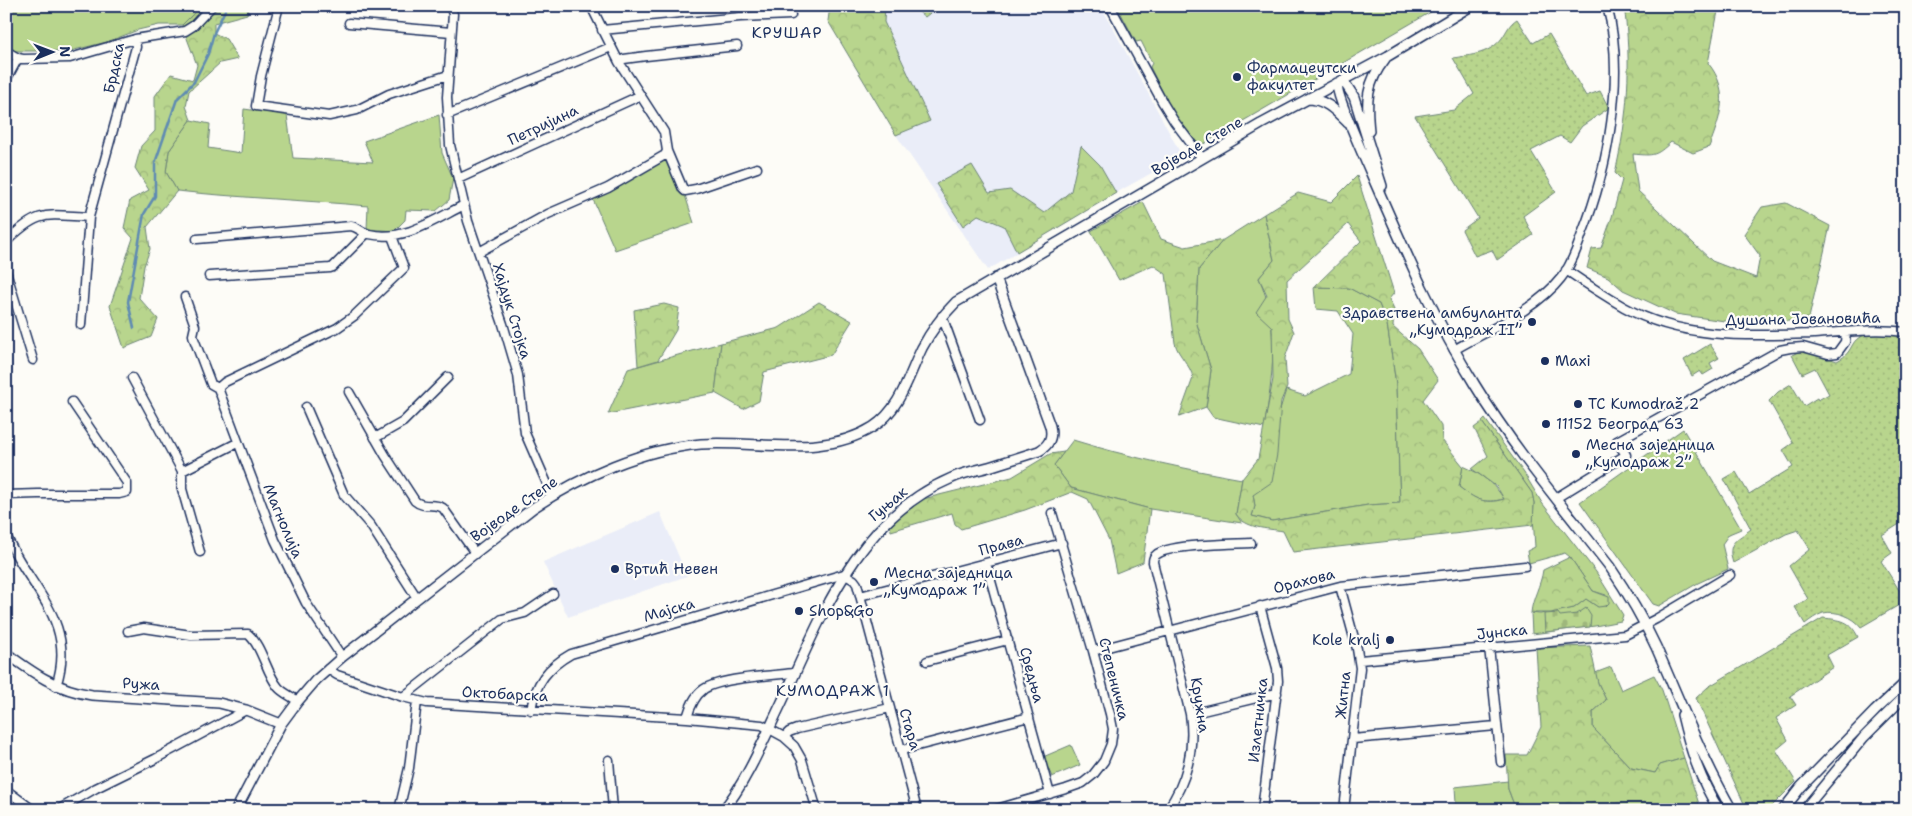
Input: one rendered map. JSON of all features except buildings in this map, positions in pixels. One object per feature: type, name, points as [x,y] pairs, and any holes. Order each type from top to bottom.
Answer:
[{"type":"street","points":[[136,39],[188,30],[212,6]]},
{"type":"street","points":[[279,6],[261,76],[256,106],[329,116],[357,110],[389,94],[448,75]]},
{"type":"street","points":[[450,6],[453,14],[447,115],[450,145],[464,205],[479,252]]},
{"type":"street","points":[[592,6],[619,62],[639,96],[664,132],[667,151],[685,191],[757,168]]},
{"type":"street","points":[[1110,6],[1166,108],[1202,158]]},
{"type":"street","name":"Војводе Степе","points":[[236,810],[281,724],[298,701],[328,668],[552,495],[642,456],[677,447],[715,444],[814,445],[830,443],[860,433],[878,423],[891,410],[922,348],[942,316],[956,302],[1202,158],[1388,56],[1471,6]]},
{"type":"street","points":[[1454,350],[1537,301],[1554,286],[1566,270],[1586,225],[1609,139],[1613,103],[1614,60],[1612,30],[1607,6]]},
{"type":"street","points":[[602,30],[791,15]]},
{"type":"street","points":[[349,23],[451,32]]},
{"type":"street","name":"Брдска","points":[[6,51],[18,58],[70,58],[136,39],[136,46],[89,218],[81,326]]},
{"type":"street","points":[[619,62],[646,56],[737,46]]},
{"type":"street","points":[[447,115],[611,47]]},
{"type":"street","points":[[1370,146],[1367,102],[1370,85],[1374,74],[1388,56]]},
{"type":"street","points":[[6,80],[18,58]]},
{"type":"street","points":[[1394,227],[1354,97],[1348,86],[1340,82],[1338,92],[1351,126],[1394,227],[1420,285],[1454,350],[1505,429],[1610,567],[1645,626],[1732,810]]},
{"type":"street","name":"Петријина","points":[[458,180],[639,96]]},
{"type":"street","points":[[1307,99],[1316,99],[1326,103],[1351,126]]},
{"type":"street","name":"Хајдук Стојка","points":[[552,495],[526,433],[518,375],[479,252],[548,214],[608,188],[665,155],[667,151]]},
{"type":"street","points":[[196,239],[351,226],[358,227],[366,234],[392,236],[412,231],[464,205]]},
{"type":"street","points":[[6,242],[24,225],[38,216],[89,218]]},
{"type":"street","points":[[209,276],[334,267],[366,234]]},
{"type":"street","points":[[218,388],[225,382],[342,325],[354,316],[403,271],[404,265],[392,236]]},
{"type":"street","name":"Душана Јовановића","points":[[1566,270],[1625,308],[1660,322],[1691,330],[1740,336],[1871,330],[1906,332]]},
{"type":"street","points":[[6,271],[33,360]]},
{"type":"street","name":"Гуњак","points":[[725,809],[743,780],[770,728],[832,595],[844,574],[876,531],[895,513],[926,491],[958,476],[1039,451],[1049,443],[1050,426],[996,278]]},
{"type":"street","name":"Магнолија","points":[[185,297],[195,325],[194,339],[211,384],[218,388],[263,511],[297,587],[315,618],[342,657]]},
{"type":"street","points":[[942,316],[980,420]]},
{"type":"street","points":[[1556,498],[1626,455],[1617,440],[1784,349],[1809,348],[1828,354],[1837,353],[1845,342],[1846,332]]},
{"type":"street","points":[[375,438],[403,422],[448,377]]},
{"type":"street","points":[[132,378],[182,471],[182,489],[200,552]]},
{"type":"street","points":[[350,392],[375,438],[415,501],[422,505],[438,505],[443,508],[475,553]]},
{"type":"street","points":[[7,492],[102,494],[127,492],[127,483],[72,402]]},
{"type":"street","points":[[306,407],[344,495],[371,526],[417,598]]},
{"type":"street","points":[[182,471],[237,443]]},
{"type":"street","name":"Степеничка","points":[[993,810],[1074,787],[1088,779],[1104,761],[1111,744],[1113,729],[1094,651],[1052,512]]},
{"type":"street","points":[[6,535],[46,603],[62,638],[62,658],[56,686]]},
{"type":"street","name":"Права","points":[[860,596],[1062,543]]},
{"type":"street","name":"Кружна","points":[[1167,810],[1180,790],[1186,773],[1192,735],[1190,714],[1153,562],[1155,555],[1181,547],[1251,543]]},
{"type":"street","name":"Средња","points":[[986,563],[1050,794]]},
{"type":"street","name":"Орахова","points":[[1094,651],[1340,586],[1525,566]]},
{"type":"street","name":"Стара","points":[[844,574],[854,580],[860,596],[917,810]]},
{"type":"street","name":"Мајска","points":[[531,710],[533,696],[546,672],[558,661],[571,654],[844,574]]},
{"type":"street","name":"Јунска","points":[[1360,660],[1620,636],[1645,626],[1730,575]]},
{"type":"street","name":"Житна","points":[[1340,586],[1360,660],[1344,810]]},
{"type":"street","points":[[403,697],[502,619],[525,613],[553,594]]},
{"type":"street","name":"Излетничка","points":[[1260,606],[1277,668],[1278,681],[1262,810]]},
{"type":"street","points":[[128,631],[144,628],[191,635],[248,634],[276,684],[283,692],[298,701]]},
{"type":"street","points":[[927,662],[1008,640]]},
{"type":"street","points":[[1489,647],[1500,762]]},
{"type":"street","name":"Ружа","points":[[6,653],[36,675],[56,686],[92,695],[214,702],[246,710],[281,724]]},
{"type":"street","name":"Октобарска","points":[[328,668],[337,675],[417,701],[531,710],[687,718],[762,725],[770,728]]},
{"type":"street","points":[[687,718],[693,702],[700,693],[710,687],[745,678],[795,673]]},
{"type":"street","points":[[1783,809],[1801,787],[1906,682]]},
{"type":"street","points":[[1190,714],[1277,693]]},
{"type":"street","points":[[1804,810],[1864,737],[1906,696]]},
{"type":"street","points":[[1678,699],[1688,742],[1713,810]]},
{"type":"street","points":[[399,810],[409,768],[417,701]]},
{"type":"street","points":[[784,737],[789,732],[797,729],[890,708]]},
{"type":"street","points":[[58,810],[96,788],[246,710]]},
{"type":"street","points":[[902,750],[1029,717]]},
{"type":"street","points":[[1352,739],[1496,726]]},
{"type":"street","points":[[770,728],[794,746],[802,760],[817,810]]},
{"type":"street","points":[[609,760],[613,810]]},
{"type":"street","points":[[1706,789],[1719,810]]},
{"type":"street","points":[[6,790],[33,810]]},
{"type":"shaded area","points":[[885,6],[911,6],[925,17],[939,6],[1101,6],[1182,156],[988,270],[896,135],[929,121],[884,22]]},
{"type":"shaded area","name":"Вртић Невен","points":[[660,512],[687,576],[568,617],[543,562]]},
{"type":"green space","points":[[6,6],[198,6],[197,11],[182,25],[159,25],[138,30],[107,42],[70,51],[15,51],[6,46]]},
{"type":"green space","points":[[198,6],[250,6],[247,14],[214,23],[214,33],[226,39],[238,59],[220,63],[189,91],[186,106],[191,120],[169,151],[166,172],[177,191],[147,227],[150,249],[144,266],[139,298],[158,319],[151,337],[124,348],[110,306],[133,238],[124,228],[130,200],[149,190],[135,168],[141,146],[155,131],[155,96],[171,74],[193,80],[197,65],[182,25],[196,11]]},
{"type":"green space","points":[[830,6],[885,6],[884,22],[930,121],[896,135],[828,21]]},
{"type":"green space","points":[[911,6],[939,6],[925,17]]},
{"type":"green space","name":"Фармацеутски факултет","points":[[1117,6],[1433,6],[1434,8],[1441,6],[1200,146],[1172,111],[1150,67],[1152,63],[1141,41],[1136,42]]},
{"type":"green space","points":[[1624,6],[1719,6],[1708,63],[1715,73],[1719,84],[1721,105],[1717,126],[1709,147],[1693,153],[1671,142],[1654,154],[1633,154],[1638,191],[1712,261],[1756,278],[1760,256],[1744,234],[1762,207],[1786,203],[1830,226],[1809,318],[1775,323],[1732,322],[1675,314],[1623,290],[1608,277],[1587,268],[1592,249],[1601,248],[1622,180],[1615,173],[1626,111],[1628,48]]},
{"type":"green space","points":[[1517,19],[1533,43],[1549,34],[1586,96],[1600,91],[1609,108],[1582,126],[1570,142],[1560,136],[1531,151],[1556,192],[1523,216],[1533,235],[1497,260],[1492,250],[1475,256],[1462,230],[1478,218],[1415,116],[1454,110],[1474,94],[1453,58],[1486,51],[1502,38],[1510,25]]},
{"type":"green space","points":[[244,109],[287,115],[293,158],[373,162],[364,141],[439,115],[442,153],[453,178],[449,200],[436,211],[406,210],[405,220],[394,231],[367,229],[368,206],[177,191],[166,172],[169,151],[191,120],[210,124],[208,148],[241,153]]},
{"type":"green space","points":[[1081,146],[1100,165],[1116,193],[1017,252],[1004,226],[978,215],[963,226],[936,184],[972,165],[989,193],[1010,190],[1044,213],[1071,191]]},
{"type":"green space","points":[[665,155],[683,189],[694,223],[615,250],[591,195]]},
{"type":"green space","points":[[1357,176],[1394,293],[1389,299],[1394,310],[1393,327],[1418,349],[1438,380],[1423,400],[1441,426],[1442,440],[1463,466],[1459,487],[1480,500],[1497,501],[1504,499],[1497,487],[1472,469],[1488,456],[1474,428],[1482,422],[1532,493],[1534,503],[1533,525],[1293,552],[1283,531],[1245,523],[1236,514],[1242,479],[1258,459],[1273,379],[1272,327],[1256,312],[1267,295],[1259,278],[1274,260],[1264,214],[1298,193],[1331,202]],"holes":[[[1348,224],[1361,241],[1314,287],[1349,288],[1379,304],[1387,324],[1396,384],[1400,503],[1368,505],[1272,521],[1252,516],[1255,506],[1253,495],[1272,482],[1277,454],[1281,401],[1287,387],[1285,358],[1294,332],[1288,319],[1287,280]]]},
{"type":"green space","points":[[1143,202],[1161,239],[1185,247],[1223,240],[1199,269],[1196,321],[1211,370],[1206,407],[1179,417],[1193,378],[1175,343],[1166,274],[1153,265],[1119,280],[1091,231]]},
{"type":"green space","points":[[1264,214],[1274,260],[1259,278],[1270,314],[1273,352],[1264,428],[1213,417],[1206,407],[1211,370],[1196,321],[1199,269],[1223,240]]},
{"type":"green space","points":[[1314,287],[1349,288],[1379,304],[1387,324],[1396,384],[1400,503],[1368,505],[1272,521],[1252,516],[1255,506],[1253,495],[1286,390],[1305,396],[1349,374],[1353,334],[1338,311],[1316,309]]},
{"type":"green space","points":[[819,302],[852,321],[831,355],[764,372],[759,401],[743,409],[715,393],[721,343],[779,328]]},
{"type":"green space","points":[[664,304],[679,308],[676,330],[658,360],[638,366],[634,310]]},
{"type":"green space","points":[[1871,334],[1897,335],[1906,348],[1906,356],[1901,361],[1906,369],[1906,520],[1882,535],[1892,553],[1881,561],[1906,601],[1861,627],[1849,617],[1839,613],[1828,612],[1805,624],[1795,607],[1808,599],[1789,566],[1810,549],[1798,530],[1786,534],[1733,563],[1731,550],[1734,542],[1751,529],[1724,479],[1736,472],[1749,494],[1793,467],[1783,450],[1793,443],[1769,401],[1778,392],[1791,384],[1804,406],[1817,398],[1818,400],[1829,394],[1815,368],[1802,374],[1792,355],[1802,350],[1837,361],[1847,353],[1858,338]]},
{"type":"green space","points":[[721,343],[715,393],[608,414],[628,369]]},
{"type":"green space","points":[[1710,344],[1719,358],[1710,363],[1713,369],[1703,375],[1700,371],[1692,376],[1684,360]]},
{"type":"green space","points":[[1485,419],[1524,473],[1542,503],[1596,572],[1623,615],[1621,621],[1532,634],[1531,613],[1540,614],[1574,608],[1586,599],[1598,607],[1606,595],[1593,591],[1570,557],[1565,553],[1529,563],[1527,551],[1535,547],[1532,493],[1482,422]]},
{"type":"green space","points":[[1683,429],[1741,529],[1729,534],[1722,544],[1728,569],[1698,583],[1659,606],[1653,604],[1580,502]]},
{"type":"green space","points":[[1073,440],[1157,462],[1242,479],[1236,514],[1242,523],[1150,509],[1071,488],[1054,465]]},
{"type":"green space","points":[[1064,452],[1054,465],[1071,488],[1150,509],[1143,562],[1116,573],[1109,540],[1088,499],[1072,492],[1025,510],[961,529],[955,524],[952,513],[891,531],[890,523],[923,499],[1012,477],[1050,454]]},
{"type":"green space","points":[[1463,466],[1486,479],[1504,499],[1480,500],[1459,487]]},
{"type":"green space","points":[[1570,557],[1593,591],[1609,597],[1609,603],[1606,606],[1598,607],[1586,599],[1574,608],[1551,613],[1531,613],[1543,570]]},
{"type":"green space","points":[[1586,608],[1591,616],[1590,627],[1545,632],[1544,614],[1558,613],[1560,616],[1577,614]]},
{"type":"green space","points":[[1823,618],[1835,619],[1848,624],[1858,637],[1827,655],[1833,667],[1790,696],[1796,705],[1776,718],[1788,740],[1776,750],[1796,782],[1768,810],[1747,810],[1696,698],[1708,687]]},
{"type":"green space","points":[[1590,646],[1598,683],[1606,700],[1593,712],[1593,728],[1631,768],[1655,773],[1660,765],[1684,758],[1699,804],[1691,810],[1516,810],[1508,789],[1506,755],[1527,755],[1541,727],[1536,648]]},
{"type":"green space","points":[[1611,667],[1621,690],[1654,675],[1662,690],[1684,758],[1660,765],[1655,773],[1631,768],[1593,728],[1593,712],[1606,700],[1595,673]]},
{"type":"green space","points":[[1071,745],[1080,765],[1052,777],[1043,757]]},
{"type":"green space","points":[[1508,781],[1508,789],[1516,810],[1451,810],[1456,803],[1455,787]]},
{"type":"waterway","points":[[134,328],[128,302],[144,214],[155,196],[155,163],[177,99],[194,82],[208,54],[214,33],[227,6]]},
{"type":"place","name":"Фармацеутски факултет","points":[[1237,77]]},
{"type":"place","name":"Здравствена амбуланта „Кумодраж II”","points":[[1532,322]]},
{"type":"place","name":"Maxi","points":[[1545,361]]},
{"type":"place","name":"TC Kumodraž 2","points":[[1578,404]]},
{"type":"place","name":"11152 Београд 63","points":[[1546,424]]},
{"type":"place","name":"Месна заједница „Кумодраж 2”","points":[[1576,454]]},
{"type":"place","name":"Вртић Невен","points":[[615,569]]},
{"type":"place","name":"Месна заједница „Кумодраж 1”","points":[[874,582]]},
{"type":"place","name":"Shop&Go","points":[[799,611]]},
{"type":"place","name":"Kole kralj","points":[[1390,640]]},
{"type":"district","name":"КРУШАР","points":[[787,32]]},
{"type":"district","name":"КУМОДРАЖ 1","points":[[833,690]]}]
